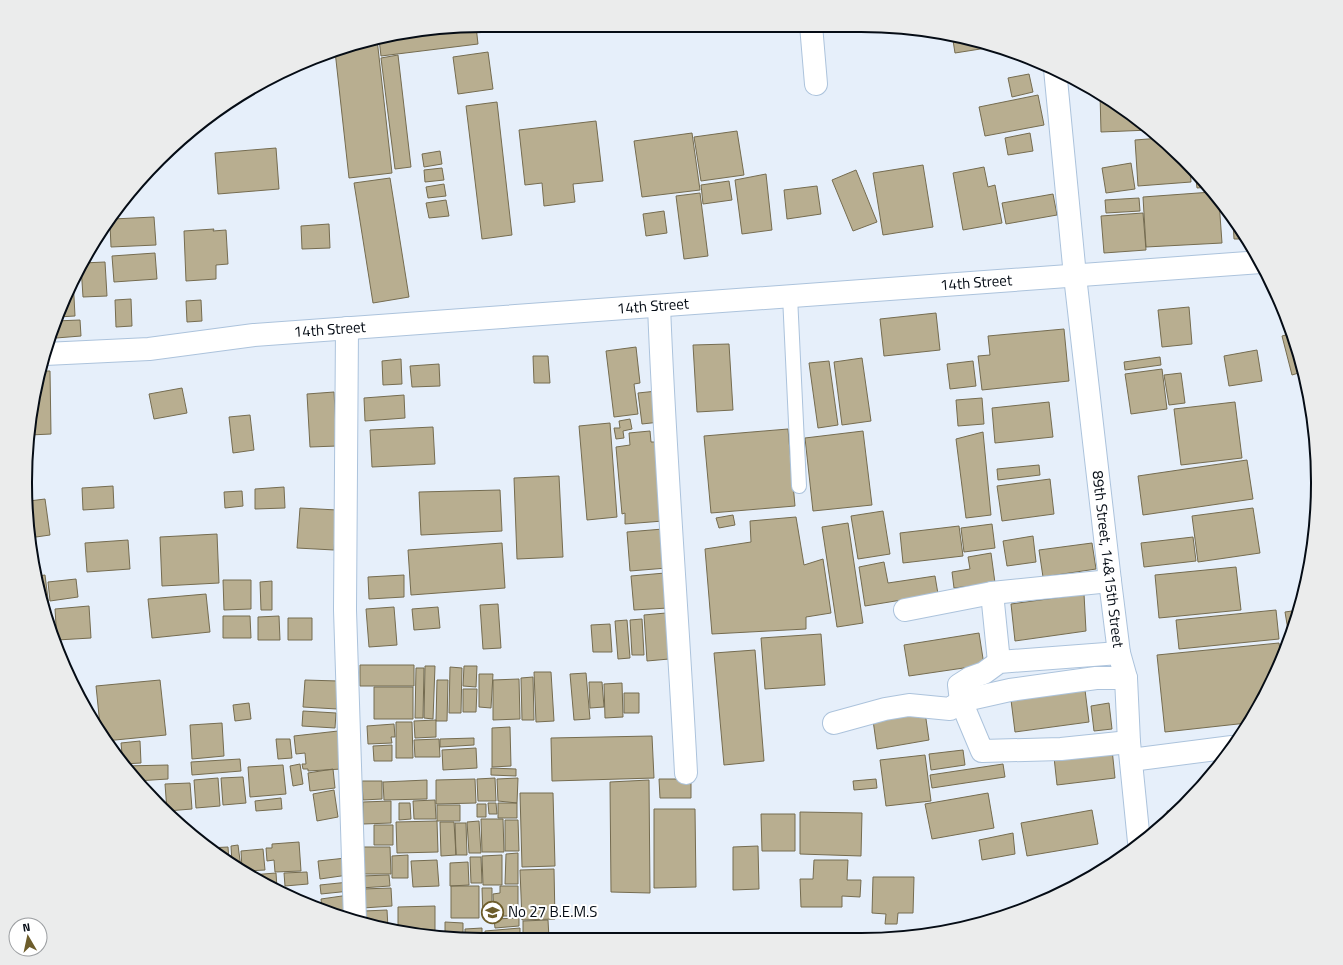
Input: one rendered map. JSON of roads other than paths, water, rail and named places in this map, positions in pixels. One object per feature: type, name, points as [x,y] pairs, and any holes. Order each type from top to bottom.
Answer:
[{"type":"street","points":[[812,32],[816,84]]},
{"type":"street","name":"89th Street, 14&15th Street","points":[[1056,76],[1075,276],[1110,581],[1119,653],[1126,678],[1130,751],[1139,837]]},
{"type":"street","name":"14th Street","points":[[51,354],[149,349],[254,335],[1254,263]]},
{"type":"street","points":[[659,306],[663,410],[681,670],[686,773]]},
{"type":"street","points":[[348,328],[345,610],[355,914]]},
{"type":"street","points":[[905,610],[992,593],[1110,581]]},
{"type":"street","points":[[992,593],[999,662]]},
{"type":"street","points":[[1119,653],[999,662],[984,673],[970,678],[959,685],[961,701],[982,751],[1061,749],[1130,751],[1225,747]]},
{"type":"street","points":[[834,722],[885,709],[909,705],[950,709],[961,701],[1010,690],[1096,678],[1126,678]]},
{"type":"lane","points":[[790,296],[799,486]]},
{"type":"place","name":"No 27 B.E.M.S","points":[[492,912]]}]
